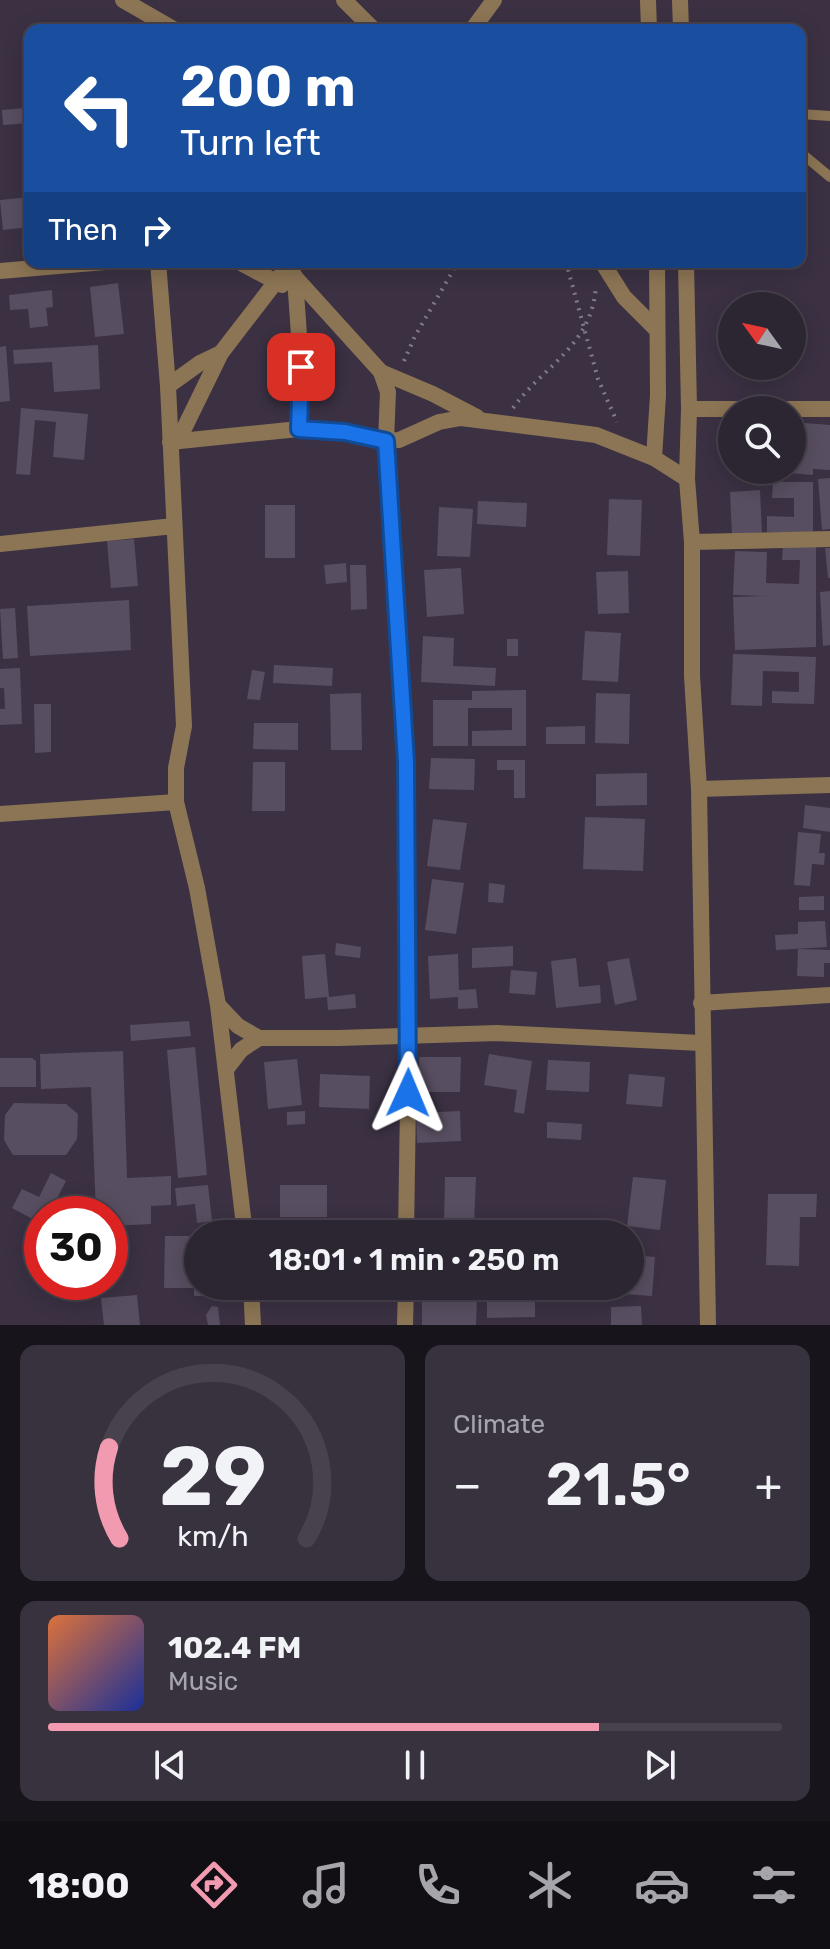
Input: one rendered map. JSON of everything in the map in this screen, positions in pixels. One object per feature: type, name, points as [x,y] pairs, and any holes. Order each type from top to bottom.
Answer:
[{"type":"street","points":[[123,0],[159,24]]},
{"type":"street","points":[[159,0],[160,24]]},
{"type":"street","points":[[344,0],[368,24]]},
{"type":"street","points":[[476,24],[494,0]]},
{"type":"street","points":[[648,0],[649,24]]},
{"type":"street","points":[[680,0],[681,24]]},
{"type":"street","points":[[0,271],[35,268]]},
{"type":"street","points":[[158,268],[174,442],[174,526],[184,726],[176,768],[176,802],[197,888],[218,1005],[243,1220]]},
{"type":"street","points":[[251,268],[296,295]]},
{"type":"street","points":[[174,442],[221,353],[288,268]]},
{"type":"street","points":[[290,268],[296,295],[301,367],[299,429]]},
{"type":"street","points":[[292,268],[381,372],[388,392],[386,441],[406,762],[409,1036],[406,1220]]},
{"type":"street","points":[[606,268],[624,297],[657,330]]},
{"type":"street","points":[[654,458],[658,395],[657,268]]},
{"type":"street","points":[[686,268],[687,479],[692,542],[692,676],[699,789],[708,1325]]},
{"type":"street","points":[[168,386],[200,363],[221,353]]},
{"type":"street","points":[[381,372],[494,422]]},
{"type":"street","points":[[689,409],[830,409]]},
{"type":"street","points":[[174,442],[299,429],[345,432],[386,441],[399,440],[451,419],[494,422],[571,431],[629,446],[687,479]]},
{"type":"street","points":[[0,544],[174,526]]},
{"type":"street","points":[[692,542],[830,539]]},
{"type":"street","points":[[699,789],[830,785]]},
{"type":"street","points":[[0,814],[176,802]]},
{"type":"street","points":[[701,1003],[830,995]]},
{"type":"street","points":[[218,1005],[238,1026],[259,1038],[497,1033],[701,1043]]},
{"type":"street","points":[[227,1068],[241,1050],[259,1038]]},
{"type":"street","points":[[252,1300],[253,1325]]},
{"type":"street","points":[[405,1325],[406,1300]]},
{"type":"lane","points":[[806,114],[830,116]]},
{"type":"lane","points":[[806,157],[830,177]]},
{"type":"path","points":[[398,379],[415,336],[455,268]]},
{"type":"path","points":[[568,268],[583,329],[607,401],[629,446]]},
{"type":"path","points":[[494,422],[553,367],[583,329],[596,284]]},
{"type":"building","points":[[24,108],[24,123],[3,125],[2,110]]},
{"type":"building","points":[[24,198],[24,228],[3,230],[0,200]]},
{"type":"building","points":[[118,283],[124,334],[95,337],[90,287]]},
{"type":"building","points":[[52,290],[53,307],[46,308],[48,326],[30,328],[28,309],[10,310],[9,295]]},
{"type":"building","points":[[98,345],[100,389],[54,392],[52,362],[14,364],[13,350]]},
{"type":"building","points":[[6,346],[10,401],[0,402],[0,347]]},
{"type":"building","points":[[21,408],[88,414],[84,460],[53,457],[56,422],[35,420],[30,475],[16,474]]},
{"type":"building","points":[[806,423],[830,425],[830,470],[813,469],[813,475],[806,474]]},
{"type":"building","points":[[830,478],[830,529],[822,530],[818,479]]},
{"type":"building","points":[[813,482],[813,532],[767,532],[767,516],[794,517],[794,498],[772,498],[773,484]]},
{"type":"building","points":[[760,490],[762,534],[732,536],[730,492]]},
{"type":"building","points":[[609,499],[642,500],[640,556],[607,555]]},
{"type":"building","points":[[478,501],[527,503],[526,527],[477,524]]},
{"type":"building","points":[[265,505],[295,505],[295,558],[265,558]]},
{"type":"building","points":[[439,507],[473,509],[470,557],[437,556]]},
{"type":"building","points":[[134,539],[138,586],[111,588],[107,541]]},
{"type":"building","points":[[783,545],[816,545],[816,647],[735,650],[733,597],[768,596],[733,595],[735,551],[767,552],[766,583],[799,584],[800,560],[782,560]]},
{"type":"building","points":[[825,548],[830,548],[830,578],[828,578]]},
{"type":"building","points":[[346,563],[347,582],[326,584],[324,565]]},
{"type":"building","points":[[350,565],[366,565],[367,609],[351,610]]},
{"type":"building","points":[[461,568],[464,614],[427,617],[424,570]]},
{"type":"building","points":[[628,571],[629,613],[598,614],[596,572]]},
{"type":"building","points":[[830,591],[830,645],[823,646],[820,592]]},
{"type":"building","points":[[129,600],[131,650],[30,656],[27,606]]},
{"type":"building","points":[[15,608],[18,658],[3,659],[0,609]]},
{"type":"building","points":[[585,631],[621,633],[618,682],[582,680]]},
{"type":"building","points":[[423,636],[454,638],[453,666],[496,668],[495,686],[421,682]]},
{"type":"building","points":[[507,639],[518,639],[518,656],[507,656]]},
{"type":"building","points":[[733,654],[816,657],[814,704],[772,703],[772,691],[799,692],[799,672],[763,671],[762,706],[731,705]]},
{"type":"building","points":[[274,665],[333,668],[332,686],[273,683]]},
{"type":"building","points":[[20,668],[22,724],[0,725],[0,709],[5,709],[0,669]]},
{"type":"building","points":[[252,670],[265,672],[260,700],[247,699]]},
{"type":"building","points":[[526,690],[526,746],[472,746],[472,731],[512,730],[512,708],[468,708],[468,746],[433,746],[433,700],[472,700],[472,691]]},
{"type":"building","points":[[361,693],[362,750],[331,750],[330,694]]},
{"type":"building","points":[[596,693],[630,694],[629,744],[595,743]]},
{"type":"building","points":[[34,704],[51,704],[51,752],[35,753]]},
{"type":"building","points":[[254,723],[298,723],[298,750],[253,749]]},
{"type":"building","points":[[585,726],[585,744],[546,744],[546,727]]},
{"type":"building","points":[[431,758],[475,759],[474,790],[429,789]]},
{"type":"building","points":[[497,760],[525,760],[525,798],[514,798],[514,770],[497,770]]},
{"type":"building","points":[[253,762],[285,762],[285,811],[252,811]]},
{"type":"building","points":[[647,773],[647,805],[596,806],[596,774]]},
{"type":"building","points":[[805,805],[830,808],[830,832],[803,828]]},
{"type":"building","points":[[585,817],[645,819],[643,871],[583,869]]},
{"type":"building","points":[[433,819],[467,823],[460,870],[427,866]]},
{"type":"building","points":[[798,832],[821,834],[819,853],[825,853],[824,865],[812,864],[810,886],[794,885]]},
{"type":"building","points":[[432,879],[464,883],[456,934],[425,930]]},
{"type":"building","points":[[489,883],[505,885],[503,903],[488,902]]},
{"type":"building","points":[[824,896],[824,910],[799,910],[799,897]]},
{"type":"building","points":[[825,921],[827,947],[776,950],[775,935],[798,934],[798,922]]},
{"type":"building","points":[[336,943],[361,947],[360,958],[335,955]]},
{"type":"building","points":[[513,946],[513,966],[472,968],[472,948]]},
{"type":"building","points":[[798,949],[830,950],[830,963],[824,963],[824,977],[797,976]]},
{"type":"building","points":[[325,954],[329,997],[355,994],[356,1008],[328,1010],[327,997],[305,999],[302,956]]},
{"type":"building","points":[[458,954],[459,990],[476,989],[478,1008],[458,1009],[458,997],[430,999],[428,956]]},
{"type":"building","points":[[576,958],[579,987],[600,985],[601,1003],[556,1008],[551,961]]},
{"type":"building","points":[[629,958],[637,1000],[615,1005],[607,962]]},
{"type":"building","points":[[511,970],[537,972],[535,995],[509,993]]},
{"type":"building","points":[[189,1021],[191,1036],[131,1041],[130,1025]]},
{"type":"building","points":[[195,1047],[207,1175],[178,1178],[167,1050]]},
{"type":"building","points":[[123,1051],[127,1178],[171,1176],[171,1205],[151,1206],[151,1224],[128,1225],[128,1196],[95,1196],[91,1087],[41,1089],[40,1054]]},
{"type":"building","points":[[489,1054],[532,1061],[524,1114],[514,1112],[517,1090],[484,1085]]},
{"type":"building","points":[[419,1057],[461,1057],[460,1092],[419,1092]]},
{"type":"building","points":[[0,1058],[32,1058],[36,1061],[36,1087],[0,1087]]},
{"type":"building","points":[[297,1059],[302,1105],[268,1109],[264,1062]]},
{"type":"building","points":[[548,1060],[590,1062],[589,1092],[546,1090]]},
{"type":"building","points":[[320,1074],[370,1076],[369,1109],[319,1107]]},
{"type":"building","points":[[629,1074],[665,1077],[662,1107],[626,1104]]},
{"type":"building","points":[[14,1103],[66,1104],[78,1114],[77,1139],[66,1155],[13,1155],[4,1140],[5,1115]]},
{"type":"building","points":[[305,1111],[305,1124],[287,1125],[287,1112]]},
{"type":"building","points":[[460,1111],[461,1141],[417,1143],[416,1113]]},
{"type":"building","points":[[547,1122],[582,1124],[581,1140],[547,1138]]},
{"type":"building","points":[[51,1173],[66,1181],[58,1196],[40,1196]]},
{"type":"building","points":[[445,1177],[476,1177],[474,1220],[444,1220]]},
{"type":"building","points":[[633,1177],[666,1180],[660,1230],[644,1228],[644,1220],[628,1220]]},
{"type":"building","points":[[208,1185],[212,1220],[197,1220],[195,1204],[177,1206],[175,1188]]},
{"type":"building","points":[[280,1185],[327,1185],[327,1217],[280,1217]]},
{"type":"building","points":[[22,1189],[37,1196],[24,1196],[24,1214],[12,1208]]},
{"type":"building","points":[[768,1194],[817,1194],[816,1217],[800,1217],[799,1266],[766,1265]]},
{"type":"building","points":[[165,1236],[184,1236],[184,1288],[164,1288]]},
{"type":"building","points":[[644,1256],[655,1257],[652,1296],[644,1295]]},
{"type":"building","points":[[137,1295],[140,1325],[104,1325],[101,1300],[128,1300],[128,1296]]},
{"type":"building","points":[[422,1300],[477,1300],[476,1325],[422,1325]]},
{"type":"building","points":[[487,1301],[535,1301],[535,1317],[487,1318]]},
{"type":"building","points":[[212,1306],[218,1307],[220,1325],[208,1325],[206,1315]]},
{"type":"building","points":[[641,1306],[642,1325],[611,1325],[611,1307]]},
{"type":"route","points":[[301,367],[299,429],[345,432],[386,441],[406,762],[408,1093]]}]
